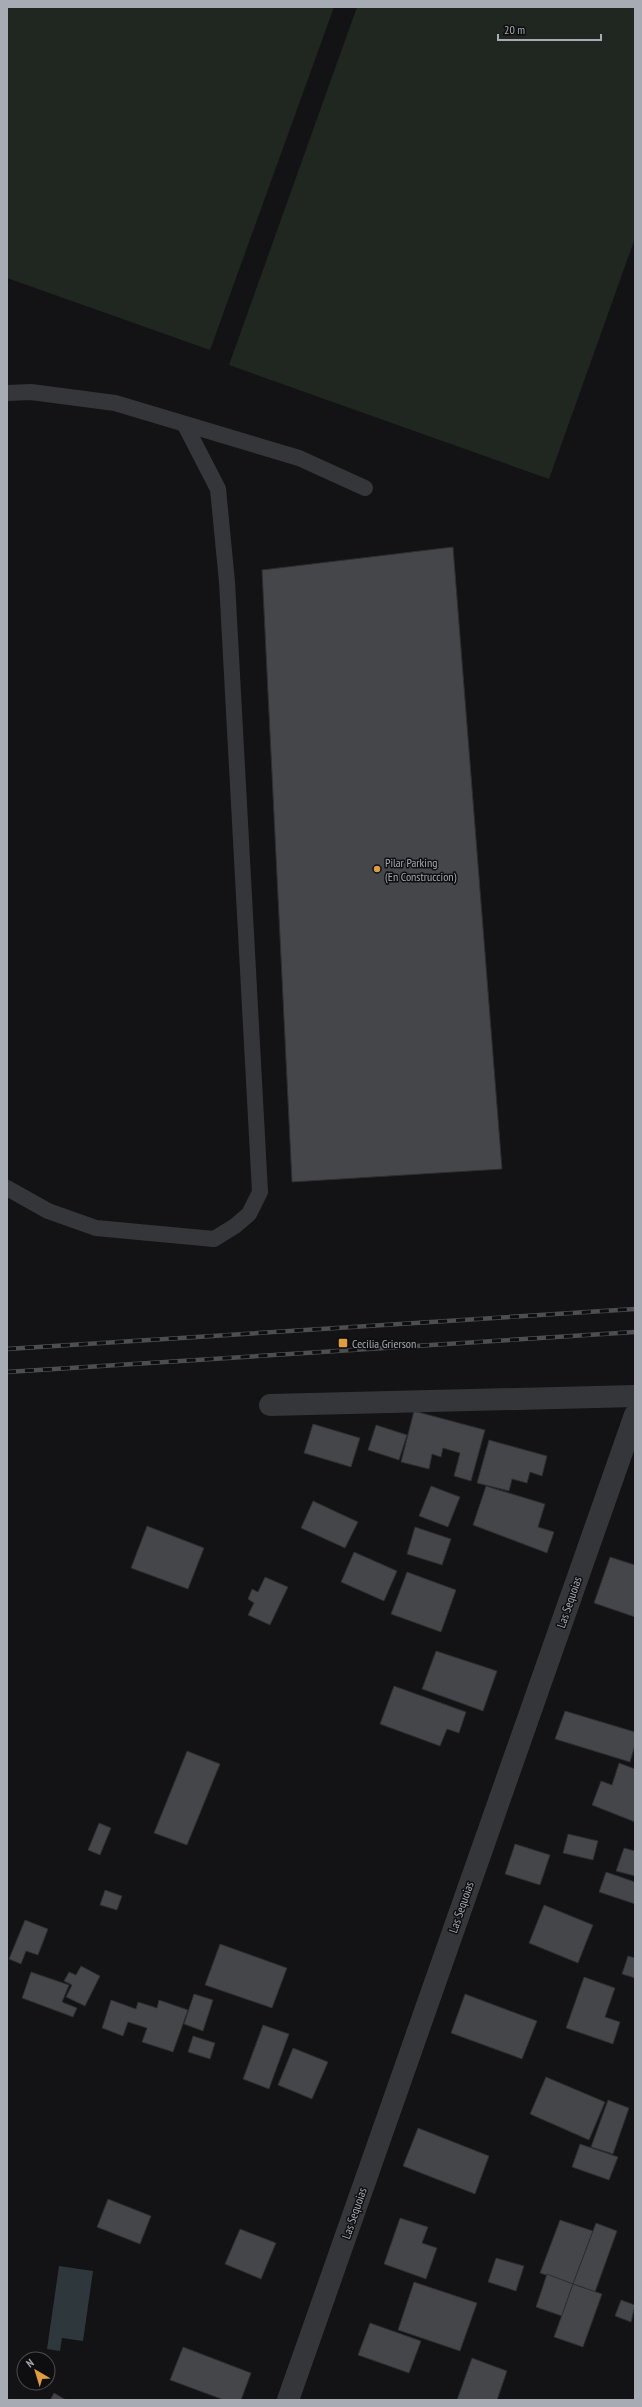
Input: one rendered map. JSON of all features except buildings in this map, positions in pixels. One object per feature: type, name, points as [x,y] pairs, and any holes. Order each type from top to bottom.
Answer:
[{"type":"street","points":[[270,1406],[635,1396]]},
{"type":"street","name":"Las Sequoias","points":[[288,2400],[635,1415]]},
{"type":"lane","points":[[7,393],[31,392],[115,403],[299,458],[365,488]]},
{"type":"lane","points":[[7,1188],[48,1211],[96,1228],[214,1238],[235,1226],[249,1214],[260,1192],[227,582],[219,497],[218,489],[185,425]]},
{"type":"shaded area","points":[[7,7],[334,7],[210,350],[7,278]]},
{"type":"shaded area","points":[[357,7],[635,7],[635,238],[549,479],[229,365]]},
{"type":"shaded area","points":[[59,2266],[93,2271],[83,2341],[62,2338],[60,2351],[47,2349]]},
{"type":"railway","points":[[7,1349],[635,1309]]},
{"type":"railway","points":[[7,1372],[635,1332]]},
{"type":"place","name":"Pilar Parking (En Construccion)","points":[[377,869]]},
{"type":"place","name":"Cecilia Grierson","points":[[343,1343]]}]
